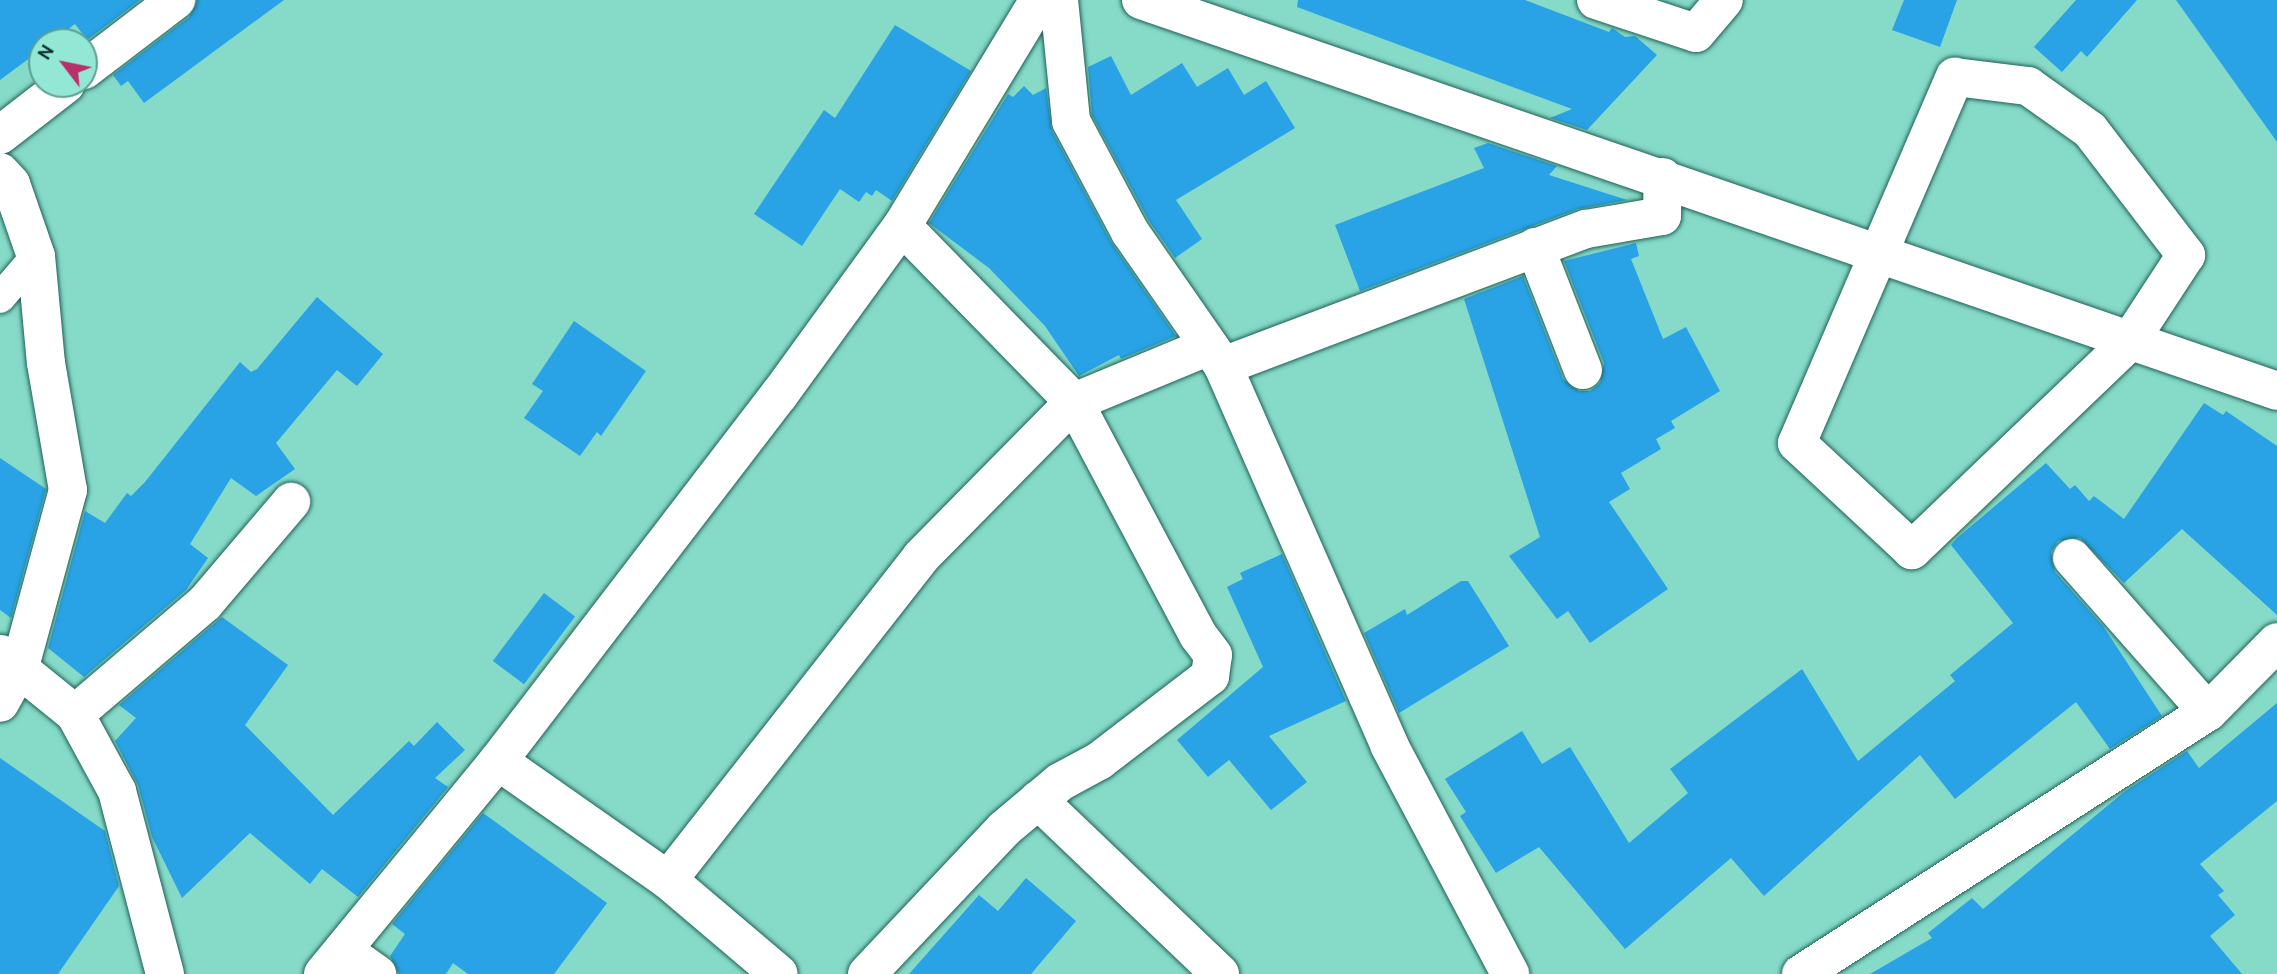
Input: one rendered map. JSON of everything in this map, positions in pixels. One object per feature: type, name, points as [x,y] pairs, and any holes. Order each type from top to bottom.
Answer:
[{"type":"street","points":[[98,59],[176,0]]},
{"type":"street","points":[[377,974],[333,962],[498,761],[779,395],[902,226],[1039,0]]},
{"type":"street","points":[[1059,0],[1071,121],[1130,232],[1216,356],[1389,745],[1510,974]]},
{"type":"street","points":[[1141,0],[1191,7],[2129,342],[2277,391]]},
{"type":"street","points":[[1596,0],[1696,33],[1724,0]]},
{"type":"street","points":[[1955,77],[2028,86],[2090,130],[2186,256],[2129,342],[1912,550],[1797,443],[1883,253],[1955,77]]},
{"type":"street","points":[[0,135],[48,98]]},
{"type":"street","points":[[0,172],[12,184],[36,256],[46,363],[68,490],[10,660],[0,703]]},
{"type":"street","points":[[668,880],[922,557],[1074,402],[1586,229],[1662,216],[1663,177]]},
{"type":"street","points":[[867,974],[1004,829],[1038,800],[1099,761],[1210,676],[1213,655],[1198,635],[1074,402],[902,226]]},
{"type":"street","points":[[1535,247],[1583,370]]},
{"type":"street","points":[[75,714],[205,603],[291,502]]},
{"type":"street","points":[[2072,558],[2208,712]]},
{"type":"street","points":[[1801,974],[2208,712],[2277,642]]},
{"type":"street","points":[[10,660],[75,714],[117,791],[164,974]]},
{"type":"street","points":[[498,761],[668,880],[779,974]]},
{"type":"street","points":[[1038,800],[1220,974]]},
{"type":"lane","points":[[0,298],[36,256]]},
{"type":"building","points":[[0,0],[140,0],[98,32],[98,28],[78,28],[75,24],[70,28],[28,28],[28,59],[0,80]]},
{"type":"building","points":[[197,0],[284,0],[144,103],[128,81],[121,86],[113,75],[189,17]]},
{"type":"building","points":[[1298,0],[1525,0],[1609,32],[1612,28],[1625,37],[1635,36],[1657,55],[1587,130],[1550,118],[1572,109],[1297,7]]},
{"type":"building","points":[[1904,0],[1957,0],[1940,47],[1892,30]]},
{"type":"building","points":[[2076,0],[2137,0],[2087,57],[2081,51],[2062,72],[2034,47]]},
{"type":"building","points":[[2176,0],[2277,0],[2277,142]]},
{"type":"building","points":[[895,25],[971,71],[892,201],[876,190],[872,196],[866,192],[859,202],[840,189],[802,246],[754,214],[824,110],[835,118]]},
{"type":"building","points":[[1111,56],[1131,95],[1182,63],[1197,87],[1228,68],[1244,95],[1266,81],[1295,128],[1176,200],[1202,239],[1175,258],[1149,221],[1092,115],[1088,67]]},
{"type":"building","points":[[1024,86],[1033,95],[1046,88],[1052,131],[1111,242],[1176,336],[1121,359],[1119,355],[1079,376],[1045,326],[989,268],[929,223],[1008,94],[1013,97]]},
{"type":"building","points":[[1488,143],[1557,166],[1549,175],[1627,200],[1578,209],[1360,291],[1335,225],[1484,168],[1474,148]]},
{"type":"building","points":[[1636,243],[1639,256],[1631,259],[1663,339],[1686,327],[1720,391],[1671,421],[1675,428],[1656,439],[1661,449],[1621,473],[1630,489],[1609,502],[1668,589],[1590,643],[1568,611],[1557,619],[1509,556],[1540,537],[1464,299],[1523,276],[1563,379],[1579,391],[1590,391],[1600,383],[1604,363],[1564,261]]},
{"type":"building","points":[[317,297],[383,354],[357,386],[337,370],[276,443],[295,469],[256,496],[231,478],[190,544],[208,558],[186,590],[84,677],[48,648],[85,511],[105,523],[127,493],[131,496],[145,482],[240,362],[251,372],[257,369]]},
{"type":"building","points":[[574,321],[646,371],[601,436],[597,432],[580,456],[524,418],[543,391],[532,384]]},
{"type":"building","points":[[2204,403],[2223,415],[2226,411],[2277,446],[2277,615],[2182,529],[2124,583],[2080,538],[2058,541],[2051,552],[2055,572],[2103,626],[2162,716],[2110,749],[2076,702],[1955,799],[1920,755],[1764,896],[1731,858],[1625,949],[1539,847],[1496,873],[1460,816],[1466,812],[1445,779],[1522,731],[1542,764],[1570,747],[1629,843],[1688,793],[1670,769],[1802,669],[1858,761],[1955,681],[1950,675],[2013,623],[1951,545],[1957,538],[2046,463],[2070,489],[2075,485],[2089,501],[2094,496],[2124,519]]},
{"type":"building","points":[[0,458],[46,489],[11,618],[0,610]]},
{"type":"building","points":[[1282,554],[1346,701],[1269,736],[1307,782],[1271,810],[1229,760],[1208,777],[1177,740],[1263,667],[1227,587],[1243,579],[1240,573]]},
{"type":"building","points":[[1461,581],[1468,581],[1509,646],[1399,713],[1364,633],[1405,609],[1407,615]]},
{"type":"building","points":[[544,593],[575,616],[524,684],[493,661]]},
{"type":"building","points":[[222,617],[288,665],[245,725],[333,815],[409,741],[414,746],[437,722],[465,750],[435,778],[448,787],[358,897],[322,869],[310,884],[250,833],[182,898],[152,837],[138,785],[115,741],[136,718],[119,705]]},
{"type":"building","points":[[2277,703],[2277,801],[2200,864],[2224,891],[2218,895],[2235,915],[2210,936],[2242,974],[1870,974],[1932,938],[1928,933],[1972,898],[1983,909],[2124,792],[2187,751],[2199,768]]},
{"type":"building","points":[[0,758],[105,831],[119,886],[58,974],[0,974]]},
{"type":"building","points":[[483,813],[607,903],[554,974],[468,974],[453,963],[446,974],[399,974],[390,956],[405,934],[392,924]]},
{"type":"building","points":[[1026,878],[1076,921],[1031,974],[909,974],[979,895],[998,911]]}]
